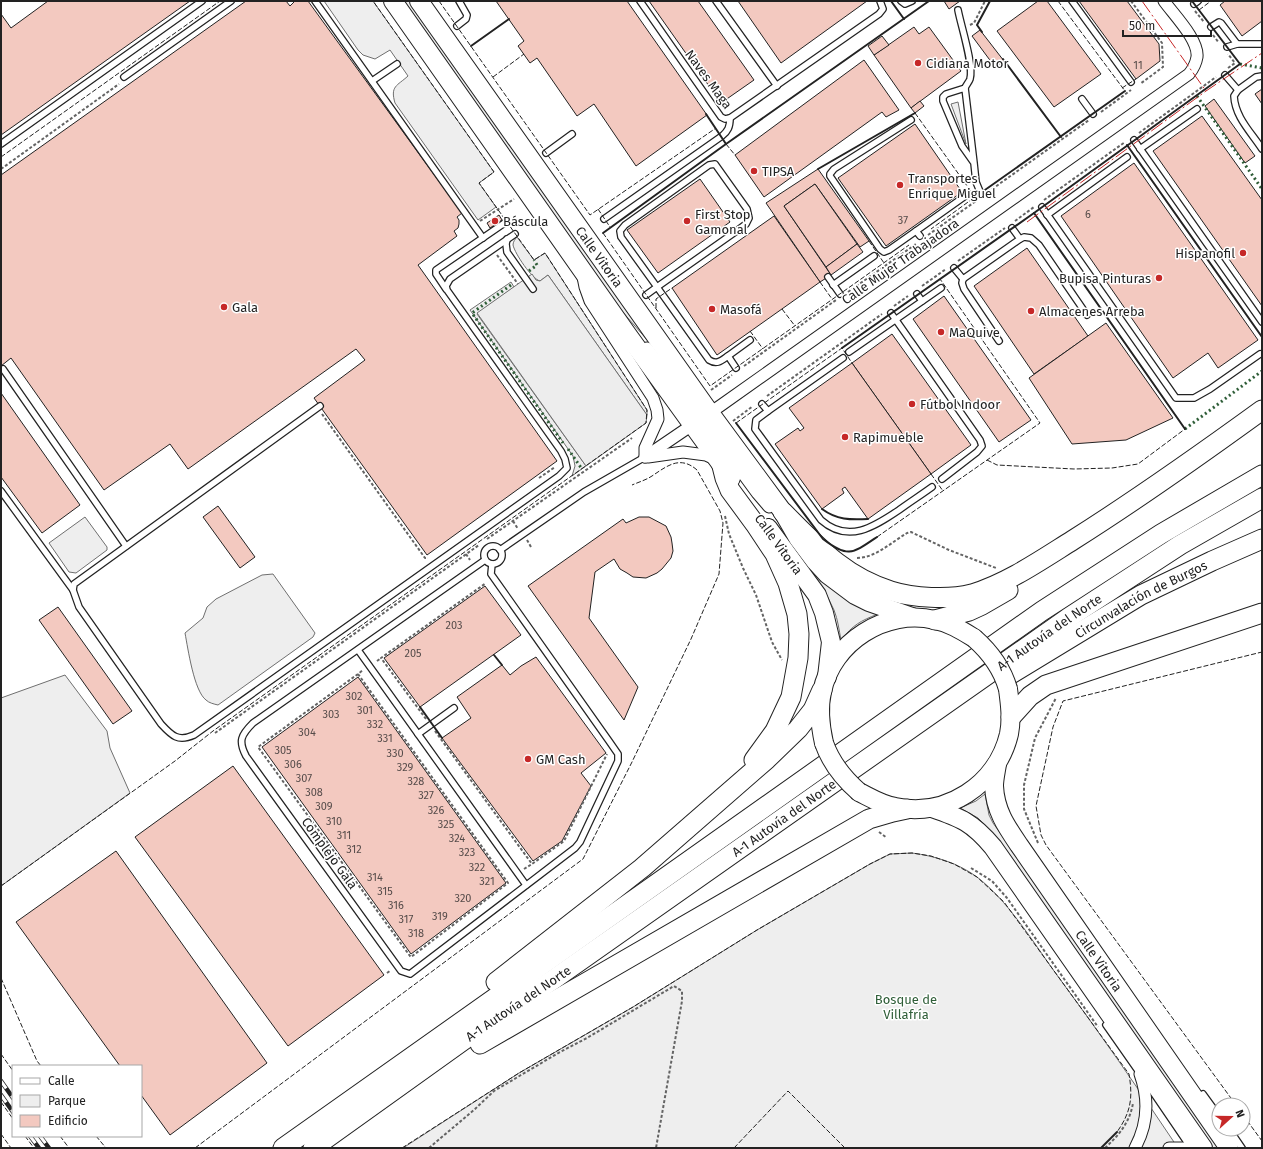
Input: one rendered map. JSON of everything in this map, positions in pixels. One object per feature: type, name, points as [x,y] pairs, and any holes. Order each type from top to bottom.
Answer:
[{"type":"highway","name":"Calle Vitoria","points":[[393,1],[627,334],[817,595],[824,613],[831,642],[819,718],[824,743],[838,770],[859,792],[873,800],[886,805],[907,809],[932,808],[960,818],[980,832],[1007,865],[1203,1148]]},
{"type":"highway","name":"Calle Vitoria","points":[[419,1],[710,413],[782,512],[798,538],[827,574],[855,595],[868,602],[912,617]]},
{"type":"highway","points":[[935,620],[968,611],[994,598],[1050,563],[1108,518],[1262,410]]},
{"type":"highway","points":[[642,868],[682,832],[752,762],[775,731],[788,706],[797,667],[799,634],[797,614],[788,583],[775,554],[730,490],[720,463]]},
{"type":"highway","name":"A-1 Autovía del Norte","points":[[310,1140],[1042,611],[1161,534],[1262,475]]},
{"type":"highway","name":"A-1 Autovía del Norte","points":[[283,1148],[337,1131],[475,1032],[561,975],[1122,581],[1180,544],[1262,498]]},
{"type":"highway","points":[[782,512],[830,559],[847,571],[871,584],[892,592],[934,597],[970,594],[992,587],[1043,559],[1108,518]]},
{"type":"highway","name":"Circunvalación de Burgos","points":[[879,752],[982,692],[1141,595],[1262,539]]},
{"type":"highway","points":[[1011,717],[1030,696],[1046,685],[1111,662],[1262,613]]},
{"type":"highway","points":[[310,1140],[319,1112],[470,1002],[642,868],[792,736],[813,710],[837,657],[849,644],[864,632],[878,625],[893,620],[912,617],[935,620],[956,627],[974,638],[985,648],[1002,672],[1008,689],[1011,717],[1009,734],[1003,753],[997,764],[984,780],[966,795],[951,803],[932,808]]},
{"type":"highway","name":"Calle Vitoria","points":[[997,764],[994,785],[998,808],[1002,819],[1229,1148]]},
{"type":"highway","points":[[337,1131],[370,1113],[441,1066],[514,1023],[869,819],[907,809]]},
{"type":"street","name":"Calle Mujer Trabajadora","points":[[645,457],[710,413],[1189,74],[1194,68],[1197,59],[1195,44],[1164,1]]},
{"type":"street","points":[[582,269],[585,287],[590,301],[652,398],[657,410],[658,419],[645,448],[645,457],[683,452],[706,455],[720,463]]},
{"type":"street","points":[[627,334],[645,346],[653,354],[691,407],[697,411],[710,413]]},
{"type":"street","name":"Calle Vitoria","points":[[692,425],[702,425],[708,427],[770,508],[782,512]]},
{"type":"street","points":[[1135,1148],[1144,1127],[1146,1117],[1146,1095],[1140,1074]]},
{"type":"street","points":[[1168,1148],[1185,1148]]},
{"type":"lane","points":[[1,144],[202,1]]},
{"type":"lane","points":[[124,77],[231,1]]},
{"type":"lane","points":[[314,1],[483,238]]},
{"type":"lane","points":[[457,26],[466,19],[467,15],[459,1]]},
{"type":"lane","name":"Naves Maga","points":[[640,1],[721,117],[725,120],[777,86],[879,14],[883,9],[880,1]]},
{"type":"lane","points":[[716,1],[777,86]]},
{"type":"lane","points":[[901,1],[905,4],[912,1]]},
{"type":"lane","points":[[1072,1],[1131,82]]},
{"type":"lane","points":[[958,10],[971,74],[965,88],[976,182],[981,194]]},
{"type":"lane","points":[[1211,27],[1216,23],[1222,23],[1237,44]]},
{"type":"lane","points":[[1227,50],[1237,44],[1262,44]]},
{"type":"lane","points":[[372,81],[397,64]]},
{"type":"lane","points":[[1224,74],[1238,90]]},
{"type":"lane","points":[[1262,76],[1256,77],[1238,90],[1234,96],[1234,106],[1262,149]]},
{"type":"lane","points":[[965,88],[946,94],[943,97],[943,101],[962,146],[974,163]]},
{"type":"lane","points":[[1082,99],[1093,114]]},
{"type":"lane","points":[[1140,149],[1197,108]]},
{"type":"lane","points":[[604,219],[727,132],[730,127],[730,118]]},
{"type":"lane","points":[[911,120],[834,169],[830,174],[880,249],[884,252],[889,250],[968,194]]},
{"type":"lane","points":[[546,153],[572,134]]},
{"type":"lane","points":[[1134,140],[1262,322]]},
{"type":"lane","points":[[1047,215],[1127,157]]},
{"type":"lane","points":[[646,295],[657,287],[738,230],[746,224],[749,218],[748,209],[715,164],[709,165],[624,225],[620,231],[621,237],[657,287],[709,360],[717,363],[750,340]]},
{"type":"lane","points":[[1042,207],[1176,398],[1194,398],[1210,389],[1260,354]]},
{"type":"lane","points":[[1,491],[73,590],[79,607],[161,724],[170,734],[179,738],[187,738],[194,735],[563,473],[567,468],[561,451],[436,274],[436,270],[506,222]]},
{"type":"lane","points":[[1012,228],[1020,239]]},
{"type":"lane","points":[[916,231],[920,236]]},
{"type":"lane","points":[[447,290],[446,286],[450,279],[515,234]]},
{"type":"lane","points":[[963,279],[1024,236],[1031,238],[1039,245],[1088,315]]},
{"type":"lane","points":[[507,239],[507,252],[533,289]]},
{"type":"lane","points":[[833,285],[874,256]]},
{"type":"lane","points":[[954,268],[963,279],[962,283],[964,289],[999,342]]},
{"type":"lane","points":[[828,277],[840,294]]},
{"type":"lane","points":[[850,352],[940,288]]},
{"type":"lane","points":[[917,294],[922,301]]},
{"type":"lane","points":[[890,311],[980,440],[982,446],[977,452],[942,479]]},
{"type":"lane","points":[[728,356],[736,368]]},
{"type":"lane","points":[[843,358],[756,420],[755,429],[821,520],[829,527],[851,532],[870,528],[884,521],[932,487]]},
{"type":"lane","points":[[3,369],[126,546]]},
{"type":"lane","points":[[762,404],[768,411]]},
{"type":"lane","points":[[73,590],[74,584],[82,578],[320,409]]},
{"type":"lane","points":[[500,550],[584,492],[645,457]]},
{"type":"lane","points":[[494,546],[500,550],[502,555],[500,560],[495,564],[489,564],[485,560],[484,551],[488,547],[494,546]]},
{"type":"lane","name":"Complejo Gala","points":[[485,560],[259,719],[245,731],[241,740],[242,747],[251,763],[401,971],[404,973],[410,974],[575,848],[580,842],[618,761],[618,754],[491,574],[492,564]]},
{"type":"lane","points":[[358,650],[526,885]]},
{"type":"lane","points":[[418,734],[454,708]]},
{"type":"lane","points":[[1033,864],[1064,900]]},
{"type":"lane","points":[[1048,925],[1054,946]]},
{"type":"lane","points":[[1102,1018],[1191,1148]]},
{"type":"lane","points":[[1200,1090],[1211,1105]]},
{"type":"lane","points":[[1234,1137],[1242,1148]]},
{"type":"path","points":[[962,28],[974,23],[985,1]]},
{"type":"path","points":[[1195,11],[1204,23]]},
{"type":"path","points":[[1212,34],[1220,44]]},
{"type":"path","points":[[1224,74],[1235,63],[1227,50]]},
{"type":"path","points":[[1138,133],[1217,76]]},
{"type":"path","points":[[1,170],[122,82],[124,77]]},
{"type":"path","points":[[921,287],[1126,142]]},
{"type":"path","points":[[474,225],[514,199]]},
{"type":"path","points":[[493,249],[518,284]]},
{"type":"path","points":[[890,311],[910,295]]},
{"type":"path","points":[[767,396],[882,314]]},
{"type":"path","points":[[732,422],[754,405]]},
{"type":"path","points":[[320,409],[425,558],[428,558]]},
{"type":"path","points":[[486,539],[632,438]]},
{"type":"path","points":[[534,482],[559,464]]},
{"type":"path","points":[[725,516],[729,534],[756,596],[772,642],[781,659],[788,665],[797,667]]},
{"type":"path","points":[[851,558],[865,558],[911,532],[949,550],[999,569]]},
{"type":"path","points":[[215,733],[482,542]]},
{"type":"path","points":[[486,583],[381,658],[532,864],[564,841],[608,754],[605,749]]},
{"type":"path","points":[[358,674],[508,883],[411,957],[258,746],[358,674]]},
{"type":"path","points":[[1038,843],[1024,809],[1024,785],[1035,738],[1057,696]]},
{"type":"path","points":[[971,868],[992,881],[1007,898],[1099,1028]]},
{"type":"path","points":[[429,1148],[470,1114],[494,1091],[674,986],[682,991],[682,1001],[656,1148]]},
{"type":"path","points":[[1105,1148],[1121,1134],[1125,1127],[1134,1100]]},
{"type":"green space","points":[[324,1],[373,1],[494,172],[479,183],[496,207],[478,220],[395,103],[393,93],[394,90],[398,84],[408,76],[390,50],[375,59],[363,55]]},
{"type":"green space","points":[[403,1],[410,1],[656,350],[620,309]]},
{"type":"green space","points":[[958,102],[966,144],[951,104]]},
{"type":"green space","points":[[517,237],[534,260],[545,253],[647,410],[647,415],[548,275],[540,281],[524,266],[513,245]]},
{"type":"green space","points":[[511,282],[514,287],[477,314],[586,466],[572,476],[575,466],[573,456],[470,310]]},
{"type":"green space","points":[[85,517],[107,547],[107,550],[76,573],[69,572],[49,543]]},
{"type":"green space","points":[[770,519],[878,614],[857,624],[841,640],[834,610],[821,586]]},
{"type":"green space","points":[[273,574],[315,633],[313,637],[218,705],[209,702],[198,688],[185,633],[203,618],[207,607],[216,599],[262,575]]},
{"type":"green space","points":[[65,675],[107,731],[110,748],[130,793],[1,886],[1,698]]},
{"type":"green space","points":[[985,794],[989,815],[993,823],[1220,1148],[1212,1148],[989,829],[978,818],[960,808],[976,801]]},
{"type":"green space","name":"Bosque de Villafría","points":[[912,853],[938,858],[970,872],[999,897],[1086,1015],[1178,1148],[403,1148],[519,1073],[633,1007],[757,930],[870,864],[890,854]]},
{"type":"shaded area","points":[[532,274],[536,280],[540,281],[548,275],[647,415],[646,423],[586,466],[477,313]]},
{"type":"building","points":[[48,1],[190,1],[1,135],[1,14],[11,28]]},
{"type":"building","name":"Gala","points":[[246,1],[286,1],[290,6],[295,1],[308,1],[462,213],[457,217],[459,224],[458,228],[454,231],[457,236],[418,265],[557,461],[427,555],[314,398],[365,360],[356,349],[188,469],[170,444],[104,490],[11,358],[1,366],[1,175]]},
{"type":"building","points":[[496,1],[627,1],[707,115],[636,166],[594,104],[577,116],[537,58],[530,63],[518,46],[524,41]]},
{"type":"building","points":[[649,1],[698,1],[754,80],[721,103]]},
{"type":"building","points":[[738,1],[867,1],[781,63]]},
{"type":"building","points":[[944,1],[960,1],[949,9]]},
{"type":"building","points":[[1038,1],[1047,1],[1101,74],[1054,107],[997,31]]},
{"type":"building","points":[[1079,1],[1127,1],[1159,44],[1160,61],[1136,79]]},
{"type":"building","points":[[1225,1],[1262,1],[1262,21],[1242,36],[1220,5]]},
{"type":"building","name":"Cidiana Motor","points":[[914,27],[919,34],[929,27],[961,71],[911,108],[874,55]]},
{"type":"building","points":[[980,30],[1004,61],[995,67],[972,36]]},
{"type":"building","points":[[882,36],[889,45],[874,55],[868,46]]},
{"type":"building","points":[[864,60],[899,110],[886,117],[882,112],[764,197],[735,155]]},
{"type":"building","points":[[1262,89],[1262,104],[1255,94]]},
{"type":"building","points":[[1214,99],[1255,156],[1245,163],[1205,106]]},
{"type":"building","points":[[920,101],[924,106],[915,113],[911,108]]},
{"type":"building","name":"Hispanofil","points":[[1202,116],[1262,200],[1262,306],[1153,151]]},
{"type":"building","name":"Transportes Enrique Miguel","points":[[915,124],[962,192],[886,246],[838,178]]},
{"type":"building","name":"Bupisa Pinturas","points":[[1134,163],[1258,340],[1218,368],[1208,353],[1173,378],[1061,216]]},
{"type":"building","points":[[818,169],[869,241],[860,247],[815,184],[784,206],[831,275],[820,282],[766,203]]},
{"type":"building","points":[[700,179],[730,222],[658,273],[627,230]]},
{"type":"building","points":[[815,184],[857,244],[826,267],[784,206]]},
{"type":"building","name":"Báscula","points":[[499,215],[502,220],[490,228],[487,223]]},
{"type":"building","points":[[774,216],[820,282],[717,355],[672,288]]},
{"type":"building","points":[[857,244],[863,252],[831,275],[826,267]]},
{"type":"building","name":"Almacenes Arreba","points":[[1027,248],[1088,336],[1034,374],[974,286]]},
{"type":"building","points":[[944,296],[1031,420],[999,442],[913,319]]},
{"type":"building","points":[[1106,323],[1173,418],[1126,440],[1072,444],[1029,378]]},
{"type":"building","name":"Fútbol Indoor","points":[[892,334],[971,445],[931,474],[852,363]]},
{"type":"building","name":"Rapimueble","points":[[852,363],[931,474],[868,519],[845,487],[842,489],[844,493],[822,509],[775,444],[798,428],[800,431],[804,428],[789,408]]},
{"type":"building","points":[[1,393],[80,505],[42,533],[1,477]]},
{"type":"building","points":[[218,506],[255,557],[240,568],[203,517]]},
{"type":"building","points":[[639,517],[649,517],[666,526],[672,543],[673,551],[671,558],[657,573],[646,578],[633,577],[620,569],[614,559],[595,572],[589,618],[638,687],[624,720],[528,586],[623,519],[626,523]]},
{"type":"building","points":[[485,586],[521,635],[420,707],[384,658]]},
{"type":"building","points":[[58,607],[132,711],[113,724],[39,620]]},
{"type":"building","name":"GM Cash","points":[[536,657],[606,753],[581,773],[591,786],[562,841],[533,861],[442,738],[471,718],[457,697],[502,665],[510,675]]},
{"type":"building","points":[[358,677],[506,883],[411,954],[262,747]]},
{"type":"building","points":[[233,766],[384,975],[288,1046],[135,837]]},
{"type":"building","points":[[116,851],[267,1063],[170,1135],[142,1096],[142,1065],[119,1065],[16,922]]},
{"type":"railway","points":[[1,1081],[12,1097]]},
{"type":"railway","points":[[1,1095],[12,1111]]},
{"type":"railway","points":[[31,1137],[39,1148]]},
{"type":"railway","points":[[41,1137],[49,1148]]},
{"type":"hedge","points":[[1240,64],[1262,68]]},
{"type":"hedge","points":[[1197,96],[1262,189]]},
{"type":"hedge","points":[[529,271],[537,265],[534,260]]},
{"type":"hedge","points":[[511,285],[472,313],[563,443]]},
{"type":"hedge","points":[[1185,429],[1262,371]]},
{"type":"hedge","points":[[568,449],[582,469]]},
{"type":"fence","points":[[1,157],[220,1]]},
{"type":"fence","points":[[1,886],[175,761],[213,731],[646,423],[647,410],[545,253],[534,260],[479,183],[494,172],[373,1]]},
{"type":"fence","points":[[439,1],[590,215],[716,128]]},
{"type":"fence","points":[[1058,1],[1125,91]]},
{"type":"fence","points":[[1199,10],[1211,1]]},
{"type":"fence","points":[[493,77],[524,54]]},
{"type":"fence","points":[[1122,88],[1136,79]]},
{"type":"fence","points":[[915,113],[975,197],[931,229]]},
{"type":"fence","points":[[726,144],[735,155]]},
{"type":"fence","points":[[598,209],[610,227]]},
{"type":"fence","points":[[603,233],[710,386],[909,245]]},
{"type":"fence","points":[[869,241],[884,263]]},
{"type":"fence","points":[[877,537],[1040,423],[940,279]]},
{"type":"fence","points":[[820,282],[832,299]]},
{"type":"fence","points":[[656,308],[656,299],[672,288]]},
{"type":"fence","points":[[782,309],[795,326]]},
{"type":"fence","points":[[750,331],[763,349]]},
{"type":"fence","points":[[736,423],[842,348],[852,363]]},
{"type":"fence","points":[[987,460],[997,465],[1074,469],[1112,468],[1138,464],[1185,429]]},
{"type":"fence","points":[[195,1148],[583,859],[632,762],[691,639],[719,574],[723,523],[720,511],[697,470],[685,463],[674,464],[647,479],[632,485]]},
{"type":"fence","points":[[931,474],[943,491]]},
{"type":"fence","points":[[1230,1097],[1046,845],[1041,835],[1036,806],[1053,727],[1063,701],[1262,652]]},
{"type":"fence","points":[[402,1148],[519,1073],[633,1007],[757,930],[870,864],[890,854],[912,853],[931,856],[954,864],[977,877],[1004,902],[1129,1074],[1131,1090],[1130,1104],[1122,1125],[1117,1132]]},
{"type":"fence","points":[[1,978],[37,1061],[40,1065]]},
{"type":"fence","points":[[1,1054],[12,1070]]},
{"type":"fence","points":[[734,1148],[788,1091],[845,1148]]},
{"type":"fence","points":[[1,1102],[12,1118]]},
{"type":"fence","points":[[1251,1126],[1262,1141]]},
{"type":"fence","points":[[1,1134],[11,1148]]},
{"type":"fence","points":[[26,1137],[34,1148]]},
{"type":"fence","points":[[61,1137],[69,1148]]},
{"type":"fence","points":[[97,1137],[106,1148]]},
{"type":"wall","points":[[891,1],[904,19]]},
{"type":"wall","points":[[706,114],[726,144],[929,1]]},
{"type":"wall","points":[[982,32],[977,25],[990,1]]},
{"type":"wall","points":[[1185,429],[1034,213],[1240,64],[1192,1]]},
{"type":"wall","points":[[471,46],[509,19]]},
{"type":"wall","points":[[1003,59],[1061,137]]},
{"type":"wall","points":[[975,197],[1125,91]]},
{"type":"wall","points":[[818,169],[915,113]]},
{"type":"wall","points":[[603,233],[726,144]]},
{"type":"wall","points":[[1127,145],[1262,337]]},
{"type":"wall","points":[[842,348],[1034,213]]},
{"type":"wall","points":[[736,423],[823,539],[838,549],[850,552],[862,547],[877,537]]},
{"type":"wall","points":[[822,509],[838,517],[868,519]]},
{"type":"wall","points":[[494,655],[502,665]]},
{"type":"wall","points":[[420,707],[442,738]]},
{"type":"wall","points":[[1101,1148],[1117,1132]]},
{"type":"power","points":[[1142,1],[1206,91]]},
{"type":"power","points":[[1027,222],[1206,91],[1262,53]]},
{"type":"place","name":"Cidiana Motor","points":[[918,63]]},
{"type":"place","name":"TIPSA","points":[[754,171]]},
{"type":"place","name":"Transportes Enrique Miguel","points":[[900,185]]},
{"type":"place","name":"Báscula","points":[[495,221]]},
{"type":"place","name":"First Stop Gamonal","points":[[687,221]]},
{"type":"place","name":"Hispanofil","points":[[1243,253]]},
{"type":"place","name":"Bupisa Pinturas","points":[[1159,278]]},
{"type":"place","name":"Gala","points":[[224,307]]},
{"type":"place","name":"Masofá","points":[[712,309]]},
{"type":"place","name":"Almacenes Arreba","points":[[1031,311]]},
{"type":"place","name":"MaQuive","points":[[941,332]]},
{"type":"place","name":"Fútbol Indoor","points":[[912,404]]},
{"type":"place","name":"Rapimueble","points":[[845,437]]},
{"type":"place","name":"GM Cash","points":[[528,759]]}]
